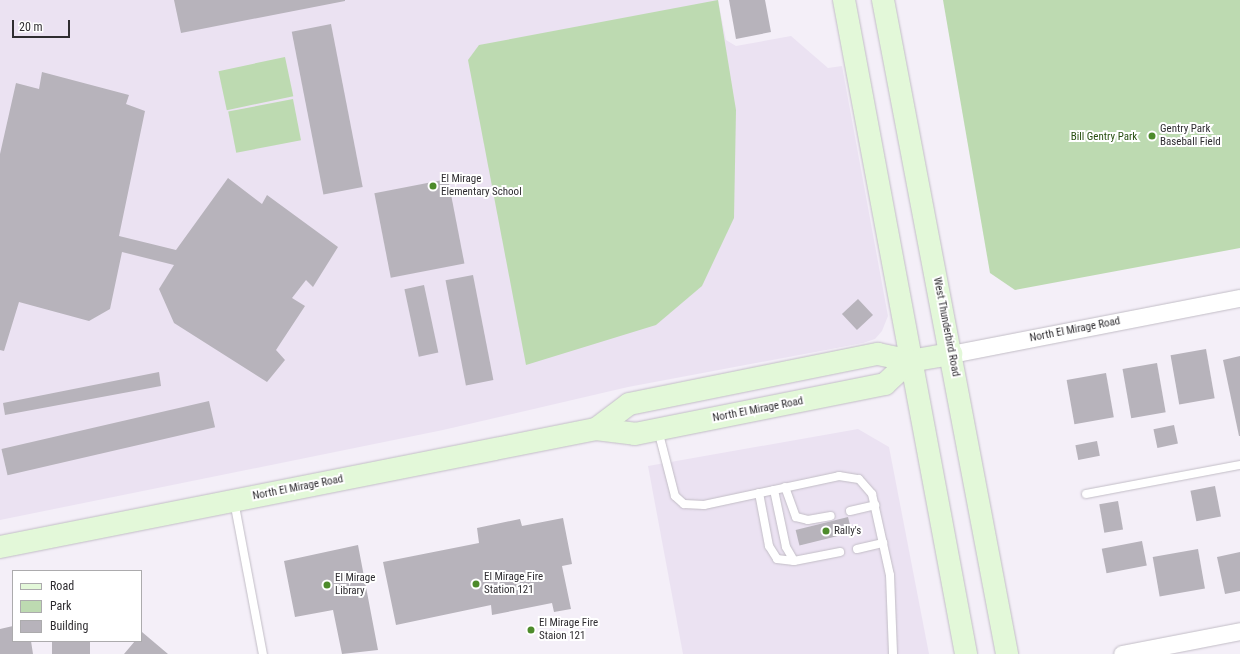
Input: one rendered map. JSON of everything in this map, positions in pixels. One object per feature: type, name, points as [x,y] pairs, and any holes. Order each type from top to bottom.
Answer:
[{"type":"main road","points":[[844,0],[910,361],[966,654]]},
{"type":"main road","name":"West Thunderbird Road","points":[[884,0],[1006,654]]},
{"type":"main road","name":"North El Mirage Road","points":[[596,429],[629,404],[878,354],[910,361],[951,354]]},
{"type":"main road","name":"North El Mirage Road","points":[[0,547],[596,429],[635,434],[885,384],[910,361]]},
{"type":"street","name":"North El Mirage Road","points":[[951,354],[1240,298]]},
{"type":"street","points":[[1122,654],[1240,631]]},
{"type":"lane","points":[[658,429],[674,496],[684,504],[704,504],[839,476],[859,479],[872,494],[890,575],[893,654]]},
{"type":"lane","points":[[1086,494],[1240,465]]},
{"type":"lane","points":[[786,487],[796,517],[808,520],[831,516]]},
{"type":"lane","points":[[774,490],[786,547],[794,561]]},
{"type":"lane","points":[[759,493],[771,553],[777,559],[794,561],[840,552]]},
{"type":"lane","points":[[234,501],[263,654]]},
{"type":"lane","points":[[850,511],[875,505]]},
{"type":"lane","points":[[857,548],[883,543]]},
{"type":"shaded area","name":"El Mirage Elementary School","points":[[0,0],[718,0],[726,40],[736,46],[791,36],[828,68],[842,66],[888,316],[882,331],[875,339],[863,343],[628,387],[443,430],[0,520]]},
{"type":"shaded area","points":[[858,429],[889,447],[929,654],[683,654],[648,466]]},
{"type":"green space","points":[[718,0],[736,110],[734,218],[702,286],[656,325],[526,365],[468,60],[479,45]]},
{"type":"green space","name":"Bill Gentry Park","points":[[943,0],[1240,0],[1240,248],[1015,290],[990,273]]},
{"type":"green space","points":[[285,57],[293,96],[227,110],[218,71]]},
{"type":"green space","points":[[293,99],[301,140],[236,153],[228,112]]},
{"type":"building","points":[[174,0],[345,0],[345,1],[181,33]]},
{"type":"building","points":[[729,0],[765,0],[771,32],[736,39]]},
{"type":"building","points":[[331,24],[363,187],[323,195],[292,32]]},
{"type":"building","points":[[42,72],[129,95],[126,104],[145,111],[119,236],[176,250],[228,178],[262,204],[267,195],[338,247],[313,287],[306,280],[292,298],[305,306],[276,350],[285,360],[267,382],[174,323],[159,289],[174,265],[122,252],[110,309],[89,321],[19,302],[4,351],[0,350],[0,154],[16,83],[39,89]]},
{"type":"building","points":[[448,179],[464,263],[391,278],[374,193]]},
{"type":"building","points":[[473,275],[493,380],[466,385],[446,280]]},
{"type":"building","points":[[424,285],[438,352],[419,357],[404,289]]},
{"type":"building","points":[[858,299],[873,315],[857,330],[842,314]]},
{"type":"building","points":[[1206,349],[1215,398],[1179,404],[1171,355]]},
{"type":"building","points":[[1240,356],[1240,436],[1239,436],[1223,360]]},
{"type":"building","points":[[1157,363],[1166,412],[1131,418],[1123,369]]},
{"type":"building","points":[[159,372],[161,386],[5,415],[3,403]]},
{"type":"building","points":[[1106,373],[1114,417],[1074,424],[1067,380]]},
{"type":"building","points":[[209,401],[215,427],[8,475],[1,449]]},
{"type":"building","points":[[1174,425],[1178,444],[1157,448],[1153,429]]},
{"type":"building","points":[[1097,441],[1100,456],[1078,460],[1075,445]]},
{"type":"building","points":[[1215,486],[1221,516],[1196,521],[1190,491]]},
{"type":"building","points":[[1118,501],[1123,530],[1104,533],[1099,504]]},
{"type":"building","points":[[848,517],[852,533],[799,546],[796,530]]},
{"type":"building","name":"El Mirage Fire Station 121","points":[[563,518],[572,564],[562,566],[571,609],[554,612],[552,603],[492,615],[491,605],[396,625],[383,562],[479,543],[477,528],[520,519],[522,526]]},
{"type":"building","points":[[1142,541],[1147,566],[1107,573],[1102,549]]},
{"type":"building","name":"El Mirage Library","points":[[358,545],[378,650],[342,654],[333,610],[295,617],[284,561]]},
{"type":"building","points":[[1198,549],[1205,588],[1160,596],[1153,557]]},
{"type":"building","points":[[1240,552],[1240,591],[1225,594],[1217,557]]},
{"type":"building","points":[[12,626],[12,642],[31,642],[33,654],[0,654],[0,629]]},
{"type":"building","points":[[142,632],[168,654],[124,654],[134,642],[142,642]]},
{"type":"building","points":[[52,642],[90,642],[90,654],[52,654]]},
{"type":"place","name":"Gentry Park Baseball Field","points":[[1152,136]]},
{"type":"place","name":"El Mirage Elementary School","points":[[433,186]]},
{"type":"place","name":"Rally's","points":[[826,531]]},
{"type":"place","name":"El Mirage Fire Station 121","points":[[476,584]]},
{"type":"place","name":"El Mirage Library","points":[[327,585]]},
{"type":"place","name":"El Mirage Fire Staion 121","points":[[531,630]]}]
